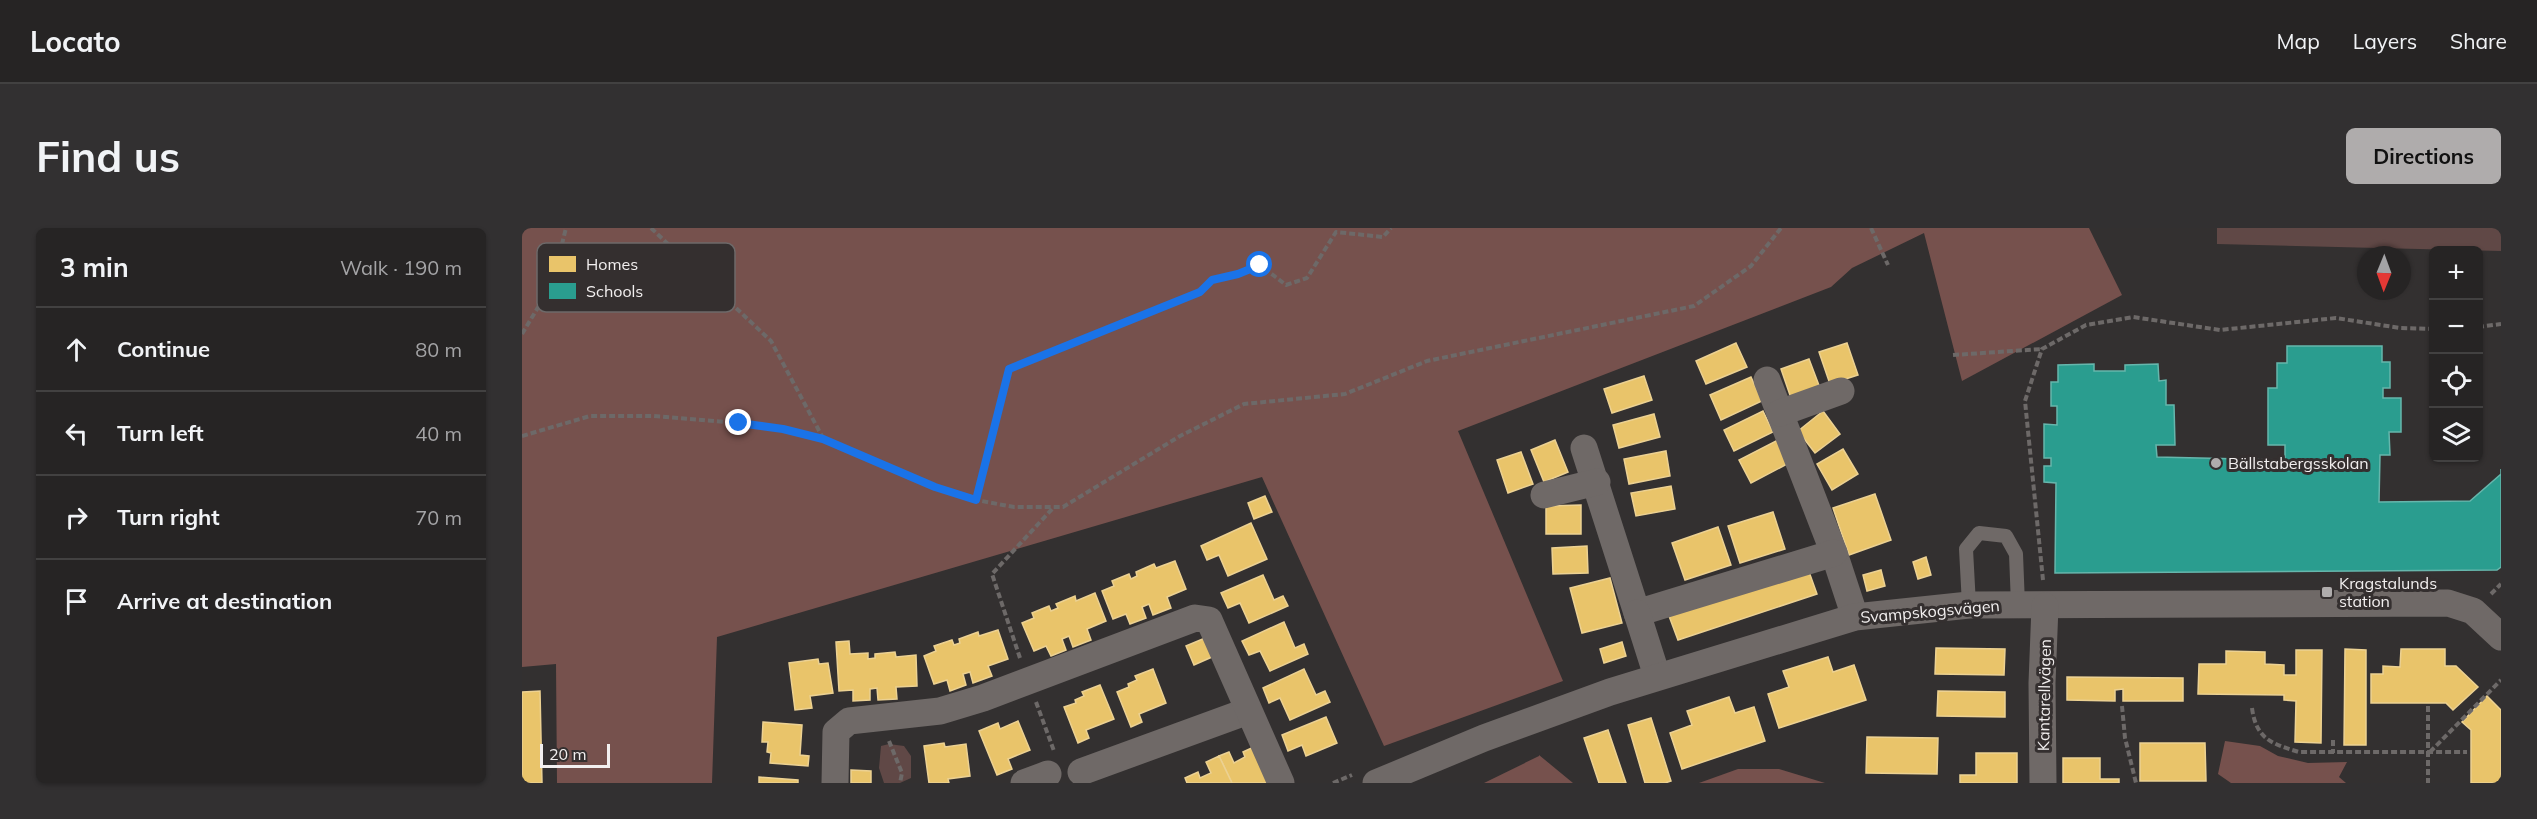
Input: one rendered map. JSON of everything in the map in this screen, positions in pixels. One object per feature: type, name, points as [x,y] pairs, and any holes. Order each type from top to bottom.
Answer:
[{"type":"street","points":[[1767,380],[1834,554],[1854,617]]},
{"type":"street","points":[[1780,413],[1841,391]]},
{"type":"street","points":[[1584,448],[1597,482],[1657,676]]},
{"type":"street","points":[[1544,495],[1597,482]]},
{"type":"street","points":[[1637,613],[1834,554]]},
{"type":"street","name":"Svampskogsvägen","points":[[1376,783],[1484,738],[1657,676],[1854,617],[1969,605],[2448,603],[2473,611],[2501,637]]},
{"type":"street","name":"Kantarellvägen","points":[[2043,783],[2042,683],[2045,606]]},
{"type":"street","points":[[835,783],[836,732],[849,721],[884,719],[940,711],[1196,618],[1209,620],[1281,783]]},
{"type":"street","points":[[1081,772],[1248,711]]},
{"type":"lane","points":[[1969,605],[1966,549],[1979,533],[2006,536],[2016,554],[2018,605]]},
{"type":"path","points":[[562,243],[566,228]]},
{"type":"path","points":[[651,228],[667,243]]},
{"type":"path","points":[[976,500],[1009,369],[1200,292],[1212,280],[1238,274],[1260,265],[1286,285],[1307,278],[1336,232],[1383,237],[1391,228]]},
{"type":"path","points":[[522,436],[590,416],[653,416],[783,429],[823,439],[935,487],[976,500],[1014,507],[1063,507],[1180,436],[1244,404],[1345,394],[1427,361],[1694,306],[1751,266],[1781,228]]},
{"type":"path","points":[[1871,228],[1888,265]]},
{"type":"path","points":[[735,306],[771,340],[823,439]]},
{"type":"path","points":[[522,334],[537,309]]},
{"type":"path","points":[[1953,355],[2043,349],[2086,325],[2133,317],[2220,330],[2336,318],[2400,328],[2429,330]]},
{"type":"path","points":[[2483,326],[2501,324]]},
{"type":"path","points":[[2043,349],[2025,401],[2045,606]]},
{"type":"path","points":[[1042,770],[1028,680],[992,574],[1054,508]]},
{"type":"path","points":[[2429,752],[2501,680]]},
{"type":"path","points":[[2122,706],[2125,738],[2136,783]]},
{"type":"path","points":[[2428,706],[2428,783]]},
{"type":"path","points":[[2252,708],[2254,724],[2262,735],[2278,746],[2299,752],[2467,752]]},
{"type":"path","points":[[884,719],[891,748],[902,773],[900,783]]},
{"type":"path","points":[[2333,740],[2333,753]]},
{"type":"shaded area","points":[[522,228],[2089,228],[2122,295],[1962,381],[1924,233],[1852,268],[1831,287],[1458,431],[1563,681],[1384,746],[1262,477],[717,637],[712,783],[557,783],[556,664],[522,667]]},
{"type":"shaded area","points":[[2217,228],[2501,228],[2501,251],[2483,251],[2483,246],[2429,246],[2429,249],[2411,249],[2411,246],[2357,247],[2217,244]]},
{"type":"shaded area","points":[[2225,741],[2260,746],[2278,756],[2308,763],[2347,762],[2339,777],[2346,783],[2231,783],[2218,774]]},
{"type":"shaded area","points":[[889,744],[904,746],[911,756],[911,778],[900,783],[884,783],[879,768],[881,746]]},
{"type":"shaded area","points":[[1539,756],[1573,783],[1484,783]]},
{"type":"shaded area","points":[[1738,769],[1779,769],[1825,783],[1699,783]]},
{"type":"building: Homes","points":[[1736,343],[1747,367],[1706,384],[1696,361]]},
{"type":"building: Homes","points":[[1847,343],[1858,375],[1830,384],[1819,352]]},
{"type":"building: Homes","points":[[1809,359],[1820,388],[1791,398],[1781,369]]},
{"type":"building: Homes","points":[[1644,376],[1652,400],[1612,413],[1604,389]]},
{"type":"building: Homes","points":[[1751,377],[1762,401],[1721,420],[1710,395]]},
{"type":"building: Homes","points":[[1763,411],[1773,432],[1734,451],[1724,430]]},
{"type":"building: Homes","points":[[1823,411],[1840,434],[1815,453],[1798,431]]},
{"type":"building: Homes","points":[[1654,414],[1660,437],[1619,448],[1613,425]]},
{"type":"building: Homes","points":[[1555,440],[1568,472],[1544,482],[1531,450]]},
{"type":"building: Homes","points":[[1778,440],[1789,463],[1751,483],[1739,460]]},
{"type":"building: Homes","points":[[1843,449],[1858,474],[1832,490],[1817,464]]},
{"type":"building: Homes","points":[[1666,451],[1670,476],[1629,484],[1624,459]]},
{"type":"building: Homes","points":[[1521,452],[1533,484],[1508,493],[1497,460]]},
{"type":"building: Homes","points":[[1671,486],[1675,509],[1636,516],[1631,493]]},
{"type":"building: Homes","points":[[1875,494],[1891,540],[1849,555],[1833,508]]},
{"type":"building: Homes","points":[[1265,496],[1272,512],[1254,519],[1248,503]]},
{"type":"building: Homes","points":[[1581,505],[1581,534],[1546,534],[1546,506]]},
{"type":"building: Homes","points":[[1773,512],[1785,549],[1740,563],[1728,526]]},
{"type":"building: Homes","points":[[1251,523],[1267,559],[1228,576],[1219,555],[1207,560],[1201,546]]},
{"type":"building: Homes","points":[[1718,527],[1731,565],[1685,580],[1672,543]]},
{"type":"building: Homes","points":[[1587,546],[1588,573],[1553,574],[1552,548]]},
{"type":"building: Homes","points":[[1926,557],[1931,575],[1918,579],[1913,562]]},
{"type":"building: Homes","points":[[1175,561],[1186,589],[1167,597],[1171,608],[1153,615],[1149,604],[1142,607],[1146,618],[1130,624],[1126,614],[1113,619],[1102,591],[1114,586],[1112,581],[1129,574],[1131,579],[1137,576],[1136,572],[1154,564],[1156,568]]},
{"type":"building: Homes","points":[[1808,569],[1817,594],[1678,640],[1669,616]]},
{"type":"building: Homes","points":[[1881,570],[1885,586],[1867,591],[1863,575]]},
{"type":"building: Homes","points":[[1263,575],[1274,600],[1283,596],[1288,606],[1249,623],[1240,603],[1228,608],[1221,593]]},
{"type":"building: Homes","points":[[1610,578],[1622,623],[1582,633],[1570,588]]},
{"type":"building: Homes","points":[[1095,593],[1106,621],[1087,629],[1091,640],[1073,647],[1069,636],[1062,639],[1066,650],[1051,656],[1046,646],[1034,651],[1022,623],[1034,618],[1032,613],[1049,606],[1051,611],[1058,608],[1056,604],[1075,596],[1076,601]]},
{"type":"building: Homes","points":[[1284,622],[1295,648],[1304,644],[1308,654],[1270,671],[1260,651],[1249,655],[1242,641]]},
{"type":"building: Homes","points":[[998,630],[1008,659],[988,666],[992,676],[973,683],[970,672],[963,674],[966,685],[950,691],[947,680],[934,684],[924,656],[936,651],[934,646],[952,640],[954,645],[960,643],[959,639],[978,632],[979,636]]},
{"type":"building: Homes","points":[[1205,638],[1212,657],[1194,665],[1186,646]]},
{"type":"building: Homes","points":[[849,641],[850,654],[868,653],[868,659],[875,658],[875,654],[895,652],[896,657],[916,655],[917,686],[896,687],[897,699],[878,700],[877,688],[870,689],[870,700],[853,701],[853,690],[839,691],[836,642]]},
{"type":"building: Homes","points":[[1622,642],[1626,656],[1604,663],[1600,649]]},
{"type":"building: Homes","points":[[1936,648],[2005,649],[2004,675],[1935,674]]},
{"type":"building: Homes","points":[[2345,649],[2366,650],[2366,745],[2344,745]]},
{"type":"building: Homes","points":[[2401,649],[2445,649],[2445,666],[2456,666],[2478,687],[2453,710],[2446,703],[2371,703],[2371,674],[2383,674],[2383,666],[2400,667]]},
{"type":"building: Homes","points":[[2296,650],[2322,650],[2321,743],[2295,742],[2296,701],[2284,700],[2284,695],[2198,694],[2199,664],[2226,664],[2226,651],[2265,652],[2265,664],[2284,665],[2284,675],[2296,675]]},
{"type":"building: Homes","points":[[1828,657],[1833,672],[1854,665],[1866,700],[1779,728],[1768,694],[1789,687],[1783,671]]},
{"type":"building: Homes","points":[[818,659],[819,664],[828,663],[833,693],[810,696],[812,708],[795,710],[789,663]]},
{"type":"building: Homes","points":[[1153,669],[1166,703],[1139,714],[1142,722],[1131,727],[1117,692],[1129,687],[1128,684],[1137,680],[1135,676]]},
{"type":"building: Homes","points":[[1304,669],[1316,695],[1325,691],[1330,702],[1290,720],[1280,698],[1269,703],[1263,688]]},
{"type":"building: Homes","points":[[2067,677],[2183,678],[2183,701],[2123,701],[2123,689],[2115,690],[2115,701],[2067,700]]},
{"type":"building: Homes","points":[[1100,685],[1114,719],[1086,730],[1089,738],[1078,743],[1064,707],[1076,703],[1075,700],[1084,696],[1082,692]]},
{"type":"building: Homes","points":[[540,691],[542,783],[522,783],[522,692]]},
{"type":"building: Homes","points":[[1938,691],[2005,692],[2005,717],[1937,716]]},
{"type":"building: Homes","points":[[2487,696],[2501,710],[2501,783],[2471,783],[2471,730],[2462,722]]},
{"type":"building: Homes","points":[[1729,697],[1735,713],[1754,707],[1765,741],[1682,769],[1670,733],[1692,725],[1687,711]]},
{"type":"building: Homes","points":[[1326,717],[1337,743],[1306,756],[1302,745],[1288,751],[1282,735]]},
{"type":"building: Homes","points":[[1651,718],[1671,781],[1665,783],[1645,783],[1628,725]]},
{"type":"building: Homes","points":[[1018,721],[1030,750],[1008,759],[1012,769],[997,775],[979,731],[998,723],[1000,729]]},
{"type":"building: Homes","points":[[763,722],[802,725],[800,755],[809,756],[808,766],[770,763],[771,753],[767,752],[768,742],[762,742]]},
{"type":"building: Homes","points":[[1608,730],[1626,783],[1599,783],[1584,738]]},
{"type":"building: Homes","points":[[1867,737],[1938,738],[1937,774],[1866,773]]},
{"type":"building: Homes","points":[[944,743],[945,747],[966,744],[970,776],[948,779],[949,783],[929,783],[924,746]]},
{"type":"building: Homes","points":[[2140,743],[2205,743],[2206,781],[2140,781]]},
{"type":"building: Homes","points":[[1256,746],[1276,783],[1232,783],[1219,756],[1229,752],[1234,763],[1245,757],[1243,752]]},
{"type":"building: Homes","points":[[1976,753],[2017,753],[2017,783],[1960,783],[1960,775],[1976,775]]},
{"type":"building: Homes","points":[[1219,756],[1232,783],[1187,783],[1185,778],[1198,772],[1200,778],[1211,773],[1206,762]]},
{"type":"building: Homes","points":[[2063,758],[2100,758],[2100,779],[2119,779],[2119,783],[2063,783]]},
{"type":"building: Homes","points":[[851,770],[871,771],[871,783],[851,783]]},
{"type":"building: Homes","points":[[759,777],[798,780],[798,783],[759,783]]},
{"type":"building: Schools","name":"Bällstabergsskolan","points":[[2287,346],[2382,346],[2382,362],[2390,362],[2390,388],[2383,388],[2383,398],[2401,398],[2401,432],[2389,432],[2390,455],[2380,455],[2379,502],[2470,501],[2501,474],[2501,567],[2497,570],[2055,573],[2056,483],[2044,482],[2044,466],[2051,466],[2051,458],[2044,458],[2044,424],[2057,425],[2057,406],[2051,406],[2051,382],[2058,382],[2058,365],[2094,364],[2094,371],[2125,371],[2125,365],[2158,364],[2159,381],[2166,380],[2166,405],[2174,405],[2175,445],[2156,445],[2157,457],[2285,460],[2285,445],[2268,445],[2268,388],[2277,388],[2277,363],[2287,363]]},
{"type":"place","name":"Bällstabergsskolan","points":[[2216,463]]},
{"type":"place","name":"Kragstalunds station","points":[[2327,592]]},
{"type":"route","points":[[739,423],[783,429],[823,439],[935,487],[976,500],[1009,369],[1200,292],[1212,280],[1238,274],[1260,265]]}]
